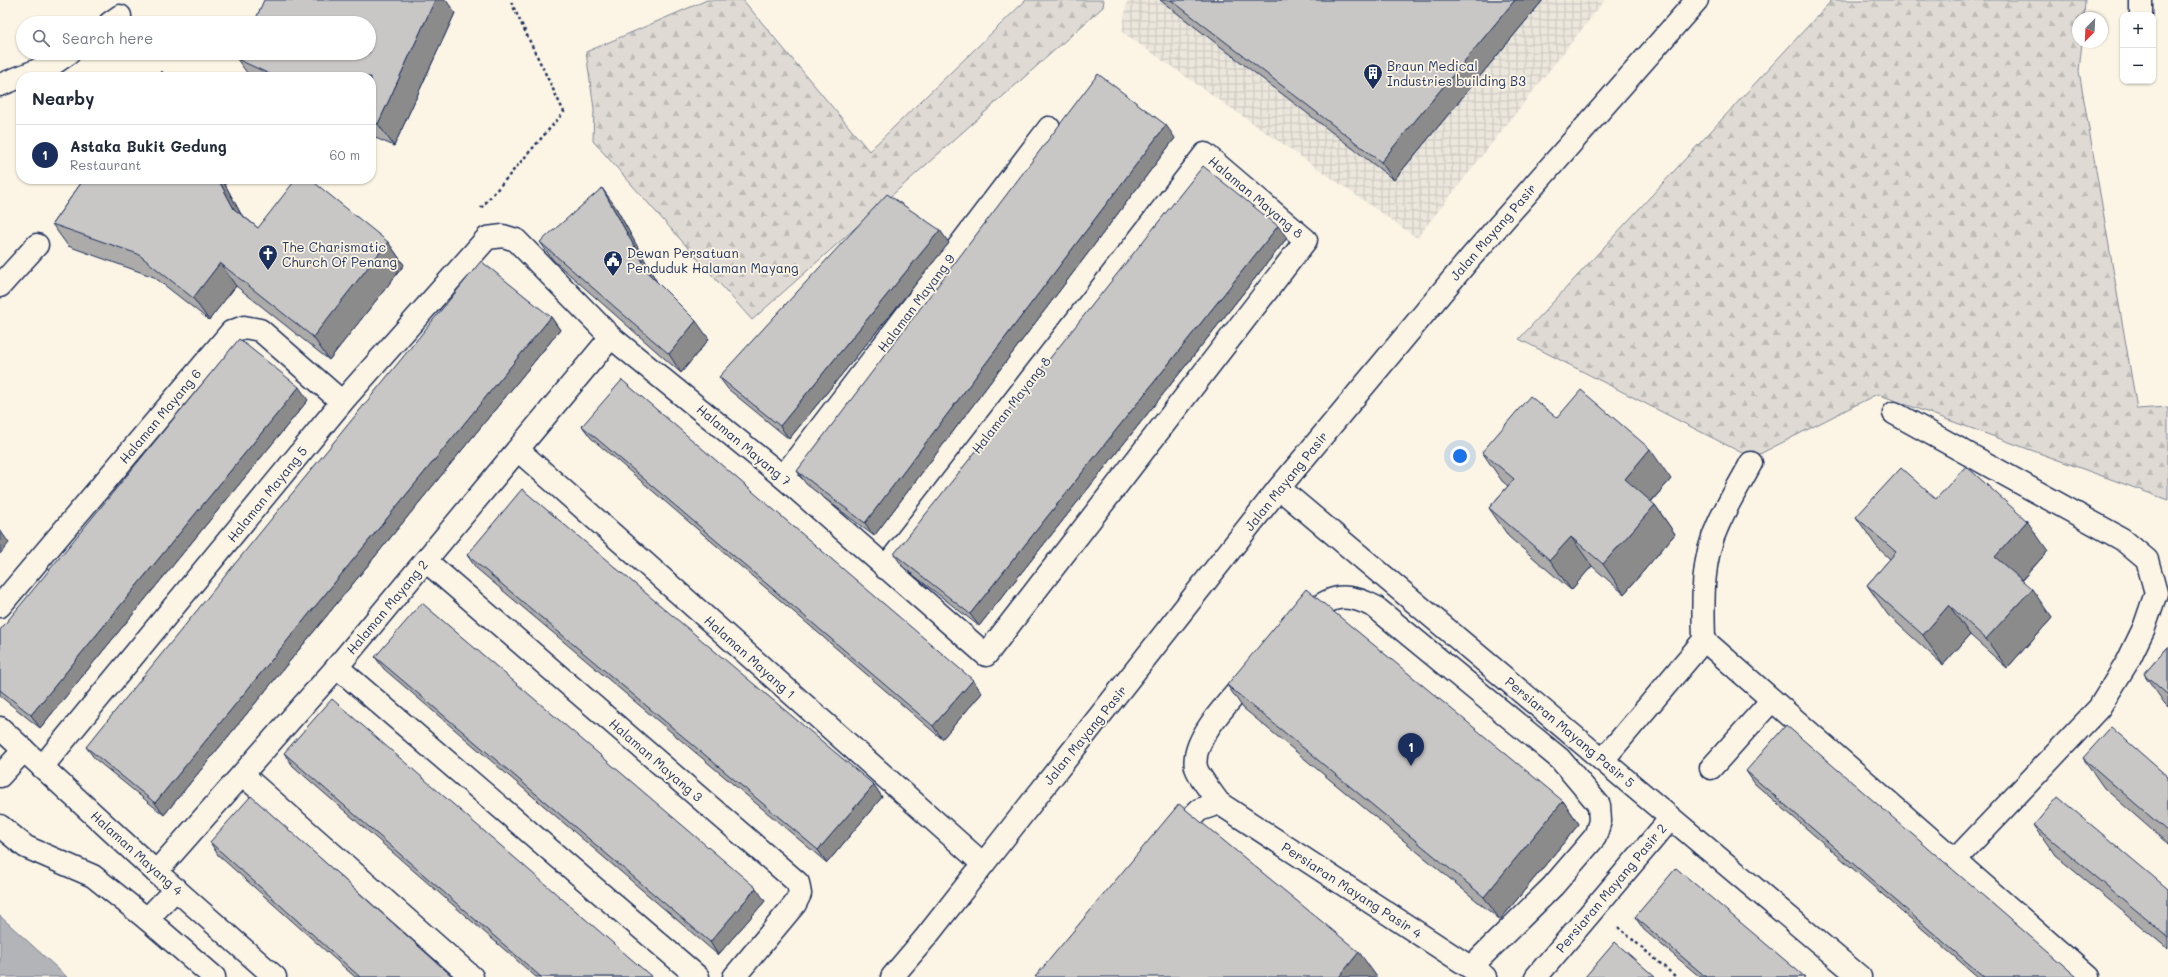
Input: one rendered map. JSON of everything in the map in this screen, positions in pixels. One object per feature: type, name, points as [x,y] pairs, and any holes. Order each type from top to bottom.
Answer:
[{"type":"street","name":"Jalan Mayang Pasir","points":[[892,977],[926,937],[1279,488],[1472,256],[1697,0]]},
{"type":"street","points":[[2141,0],[2141,12]]},
{"type":"street","points":[[33,72],[59,60]]},
{"type":"street","points":[[0,85],[16,79]]},
{"type":"street","name":"Halaman Mayang 9","points":[[783,477],[1048,128]]},
{"type":"street","name":"Halaman Mayang 8","points":[[885,568],[1205,154],[1306,240],[986,654]]},
{"type":"street","name":"Halaman Mayang 7","points":[[495,237],[516,240],[611,337],[783,477],[885,568],[986,654]]},
{"type":"street","name":"Halaman Mayang 5","points":[[42,767],[342,402],[495,237]]},
{"type":"street","points":[[0,286],[37,245]]},
{"type":"street","name":"Halaman Mayang 6","points":[[0,606],[231,332],[244,327],[260,330],[342,402]]},
{"type":"street","name":"Halaman Mayang 2","points":[[156,872],[337,667],[611,337]]},
{"type":"street","points":[[1894,413],[2122,539],[2147,560],[2156,592],[2144,628],[2128,661],[2099,708],[1955,860]]},
{"type":"street","name":"Halaman Mayang 1","points":[[518,450],[983,864]]},
{"type":"street","points":[[1603,760],[1704,640],[1703,605],[1706,563],[1717,527],[1751,464]]},
{"type":"street","name":"Persiaran Mayang Pasir 5","points":[[1279,488],[1860,977]]},
{"type":"street","name":"Halaman Mayang 3","points":[[426,561],[798,883],[800,894],[795,904],[734,977]]},
{"type":"street","points":[[1287,634],[1322,603],[1343,597],[1361,600],[1375,607],[1560,759],[1599,806],[1600,821],[1595,837],[1478,972]]},
{"type":"street","points":[[1704,640],[2088,977]]},
{"type":"street","points":[[1161,849],[1199,810],[1219,803],[1196,767],[1197,751],[1204,732],[1268,657]]},
{"type":"street","points":[[337,667],[698,977]]},
{"type":"street","points":[[1711,768],[1772,700]]},
{"type":"street","name":"Halaman Mayang 4","points":[[0,728],[156,872],[275,977]]},
{"type":"street","points":[[0,776],[24,750]]},
{"type":"street","points":[[243,775],[472,977]]},
{"type":"street","name":"Persiaran Mayang Pasir 4","points":[[1219,803],[1478,972]]},
{"type":"street","name":"Persiaran Mayang Pasir 2","points":[[1536,977],[1671,818]]},
{"type":"street","points":[[0,826],[26,847],[93,876],[147,918],[214,977]]},
{"type":"street","points":[[147,918],[176,889]]},
{"type":"path","points":[[495,237],[480,209],[564,112],[510,0]]},
{"type":"path","points":[[1595,908],[1676,977]]},
{"type":"shaded area","points":[[1127,0],[1605,0],[1417,238],[1122,32]]},
{"type":"shaded area","points":[[0,916],[67,977],[0,977]]},
{"type":"green space","points":[[707,0],[743,0],[869,151],[1026,0],[1104,0],[1103,7],[752,320],[593,141],[594,109],[586,52]]},
{"type":"green space","points":[[1832,0],[2085,0],[2084,12],[2072,12],[2072,48],[2081,48],[2079,71],[2137,409],[2168,407],[2168,500],[1877,394],[1752,458],[1519,339]]},
{"type":"building","points":[[264,0],[435,0],[378,124],[376,123],[376,72],[265,72],[239,60],[376,60],[376,16],[257,16]]},
{"type":"building","name":"Braun Medical Industries building B3","points":[[1171,0],[1515,0],[1381,162]]},
{"type":"building","points":[[1098,74],[1166,125],[865,523],[797,471]]},
{"type":"building","points":[[1203,166],[1278,226],[970,614],[894,554]]},
{"type":"building","name":"The Charismatic Church Of Penang","points":[[80,184],[221,184],[234,209],[258,228],[292,184],[316,184],[388,242],[313,337],[220,263],[193,298],[138,254],[52,224]]},
{"type":"building","name":"Dewan Persatuan Penduduk Halaman Mayang","points":[[602,188],[650,275],[696,321],[669,354],[540,242]]},
{"type":"building","points":[[887,194],[940,230],[780,426],[719,377]]},
{"type":"building","points":[[481,261],[551,317],[155,803],[86,747]]},
{"type":"building","points":[[239,339],[299,387],[31,715],[0,690],[0,630]]},
{"type":"building","points":[[622,380],[973,680],[933,726],[582,426]]},
{"type":"building","points":[[1581,390],[1650,449],[1625,479],[1655,505],[1603,564],[1571,537],[1550,560],[1489,508],[1514,479],[1482,452],[1530,396],[1557,418]]},
{"type":"building","points":[[1966,466],[2027,521],[1995,557],[2032,589],[1986,639],[1949,605],[1923,635],[1867,585],[1896,552],[1856,517],[1901,468],[1936,499]]},
{"type":"building","points":[[522,489],[874,785],[818,850],[467,555]]},
{"type":"building","points":[[1306,589],[1563,801],[1484,897],[1227,685]]},
{"type":"building","points":[[422,603],[756,888],[710,942],[375,657]]},
{"type":"building","points":[[2168,647],[2168,695],[2144,674]]},
{"type":"building","points":[[332,699],[652,977],[541,977],[284,753]]},
{"type":"building","points":[[1786,725],[2077,977],[1984,977],[1746,771]]},
{"type":"building","points":[[2111,727],[2168,777],[2168,832],[2083,758]]},
{"type":"building","points":[[251,796],[453,977],[360,977],[210,842]]},
{"type":"building","points":[[2058,797],[2168,889],[2168,937],[2034,825]]},
{"type":"building","points":[[1179,804],[1359,952],[1339,977],[1035,977]]},
{"type":"building","points":[[1676,868],[1805,977],[1706,977],[1635,917]]},
{"type":"building","points":[[1615,942],[1655,977],[1585,977]]},
{"type":"place","name":"Braun Medical Industries building B3","points":[[1373,90]]},
{"type":"place","name":"The Charismatic Church Of Penang","points":[[268,271]]},
{"type":"place","name":"Dewan Persatuan Penduduk Halaman Mayang","points":[[613,277]]},
{"type":"place","name":"Astaka Bukit Gedung","points":[[1411,766]]}]
